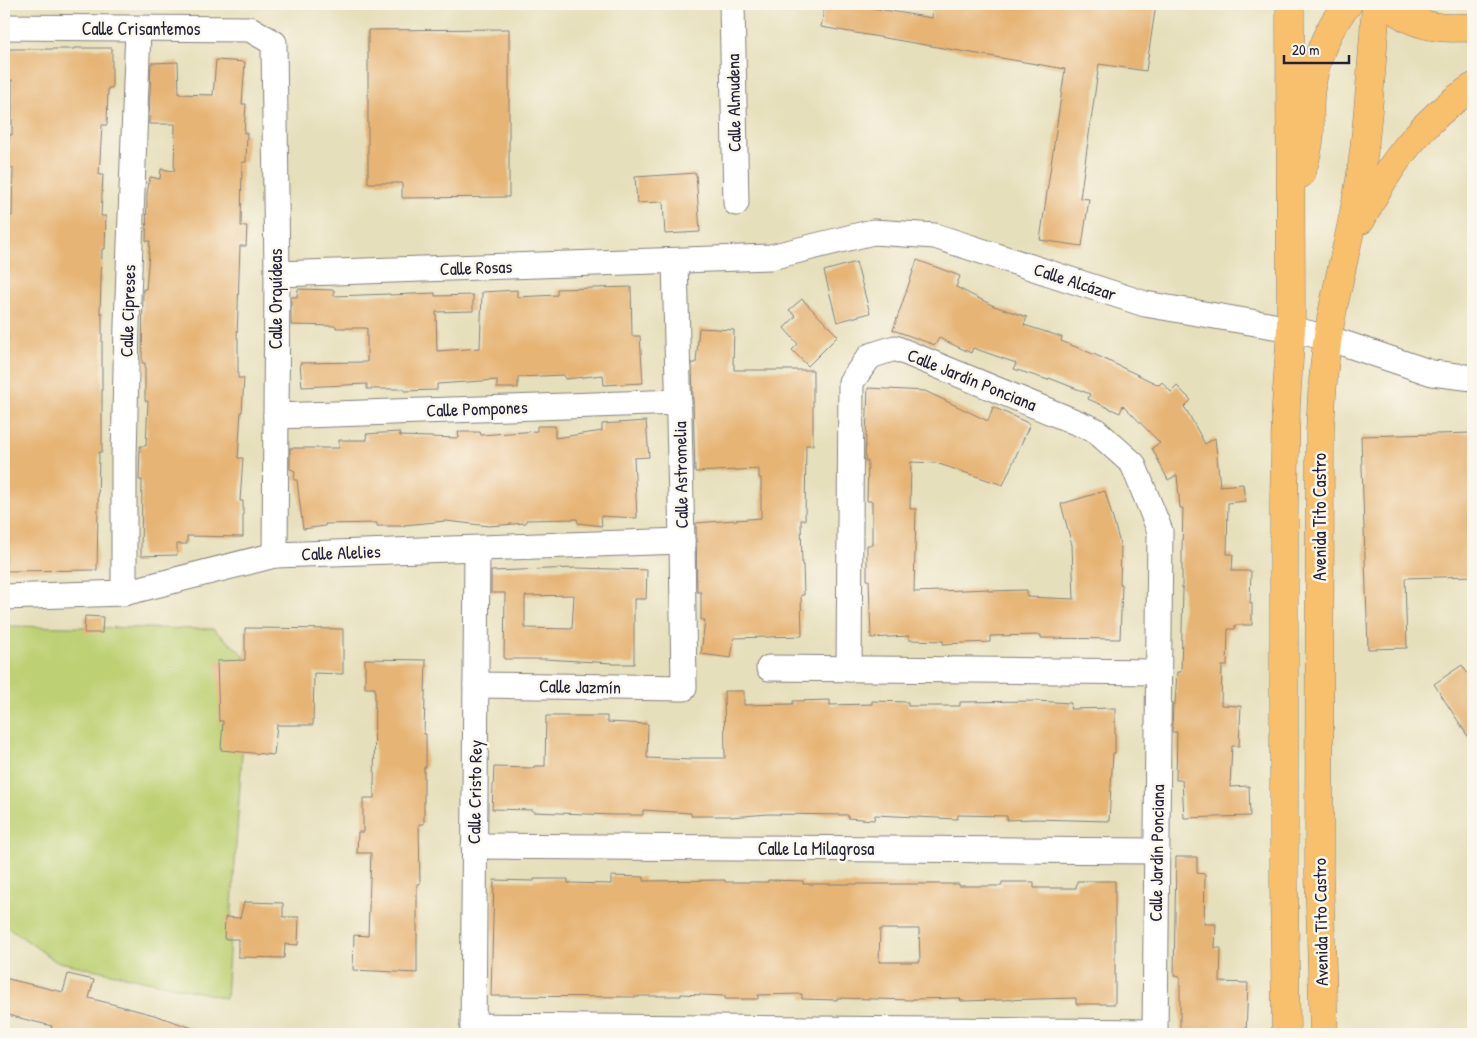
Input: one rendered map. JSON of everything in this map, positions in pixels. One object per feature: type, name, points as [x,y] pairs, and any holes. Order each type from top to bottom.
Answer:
[{"type":"main road","name":"Avenida Tito Castro","points":[[1286,1034],[1284,500],[1286,404],[1291,329],[1290,4]]},
{"type":"main road","points":[[1291,211],[1304,166],[1310,135],[1311,84],[1329,31],[1348,4]]},
{"type":"main road","name":"Avenida Tito Castro","points":[[1324,1034],[1319,873],[1320,431],[1322,390],[1331,316],[1361,173],[1376,4]]},
{"type":"main road","points":[[1389,4],[1406,17],[1427,24],[1438,27],[1473,28]]},
{"type":"main road","points":[[1346,250],[1373,196],[1393,164],[1411,141],[1435,116],[1458,96],[1473,87]]},
{"type":"street","name":"Calle Almudena","points":[[732,4],[736,203]]},
{"type":"street","name":"Calle Crisantemos","points":[[4,28],[250,29],[274,43]]},
{"type":"street","name":"Calle Cipreses","points":[[124,593],[124,458],[127,334],[138,29]]},
{"type":"street","name":"Calle Orquídeas","points":[[274,43],[277,274],[275,555]]},
{"type":"street","name":"Calle Alcázar","points":[[675,261],[771,257],[873,232],[935,236],[1145,304],[1291,329],[1328,338],[1432,373],[1473,378]]},
{"type":"street","name":"Calle Rosas","points":[[277,274],[675,261]]},
{"type":"street","name":"Calle Astromelia","points":[[675,261],[684,688]]},
{"type":"street","name":"Calle Jardín Ponciana","points":[[849,669],[851,382],[870,356],[895,348],[1095,430],[1134,464],[1160,531],[1155,1033]]},
{"type":"street","name":"Calle Pompones","points":[[276,416],[679,402]]},
{"type":"street","name":"Calle Alelies","points":[[4,598],[124,593],[275,555],[682,541]]},
{"type":"street","name":"Calle Cristo Rey","points":[[473,1030],[477,549]]},
{"type":"street","points":[[768,668],[1159,672]]},
{"type":"street","name":"Calle Jazmín","points":[[476,686],[684,688]]},
{"type":"street","name":"Calle La Milagrosa","points":[[474,846],[1157,851]]},
{"type":"street","points":[[473,1030],[1155,1033]]},
{"type":"green space","points":[[4,626],[213,629],[244,655],[244,724],[226,998],[55,961],[4,924]]},
{"type":"building","points":[[825,4],[849,4],[932,18],[933,4],[1156,4],[1146,71],[1099,64],[1080,198],[1089,199],[1082,246],[1040,240],[1065,69],[821,27]]},
{"type":"building","points":[[509,29],[509,197],[402,198],[402,183],[368,183],[368,30]]},
{"type":"building","points":[[112,48],[112,88],[108,88],[107,125],[102,125],[99,175],[103,175],[101,216],[106,216],[105,249],[102,249],[100,313],[102,313],[102,452],[99,452],[97,570],[6,571],[6,534],[4,534],[8,334],[4,334],[4,311],[9,216],[12,216],[13,168],[9,168],[9,135],[12,135],[12,80],[7,80],[7,49]]},
{"type":"building","points":[[216,60],[245,62],[242,104],[246,104],[244,133],[247,133],[246,162],[242,162],[241,226],[247,226],[246,246],[240,246],[237,338],[238,378],[244,378],[238,458],[243,458],[240,501],[243,501],[243,537],[187,536],[187,544],[177,544],[177,555],[141,556],[142,480],[139,480],[140,446],[146,446],[148,401],[145,401],[145,363],[142,363],[143,289],[146,289],[150,241],[146,241],[147,194],[150,177],[160,179],[161,169],[174,171],[175,124],[149,124],[151,63],[178,62],[179,94],[213,95]]},
{"type":"building","points":[[696,173],[700,232],[665,234],[663,202],[637,203],[635,177]]},
{"type":"building","points":[[917,260],[960,276],[956,287],[994,306],[1027,317],[1024,325],[1062,337],[1061,341],[1159,385],[1162,382],[1171,392],[1177,386],[1191,400],[1184,407],[1205,444],[1215,438],[1220,486],[1243,484],[1245,501],[1228,503],[1227,554],[1233,554],[1232,571],[1251,571],[1250,603],[1252,603],[1252,625],[1235,625],[1235,629],[1228,629],[1227,666],[1222,666],[1221,705],[1241,706],[1239,746],[1232,746],[1230,787],[1249,786],[1250,816],[1184,818],[1182,780],[1176,780],[1177,732],[1172,732],[1177,672],[1181,672],[1183,508],[1180,508],[1177,475],[1168,480],[1152,448],[1160,443],[1123,405],[1120,413],[1088,399],[1090,394],[1049,378],[1048,380],[1014,369],[1016,363],[973,348],[971,353],[939,338],[935,345],[893,330]]},
{"type":"building","points":[[856,262],[870,313],[837,322],[824,271]]},
{"type":"building","points":[[631,287],[632,336],[640,336],[643,383],[604,385],[603,375],[565,379],[564,375],[518,377],[518,388],[497,388],[497,380],[437,384],[437,390],[367,389],[367,384],[302,387],[300,363],[367,362],[367,328],[291,325],[291,297],[297,297],[298,289],[334,290],[334,296],[435,293],[435,296],[473,295],[473,311],[436,312],[437,351],[480,348],[482,292],[517,290],[517,297],[557,295],[557,289]]},
{"type":"building","points":[[802,299],[838,336],[808,366],[792,350],[798,344],[784,328],[796,316],[789,310]]},
{"type":"building","points":[[699,328],[734,330],[734,370],[813,370],[813,445],[806,445],[805,520],[801,520],[804,595],[801,595],[802,636],[734,638],[731,658],[701,654],[705,620],[701,620],[701,592],[697,592],[696,523],[761,518],[761,478],[759,478],[759,469],[695,472],[692,363],[696,363]]},
{"type":"building","points":[[868,388],[925,391],[988,421],[993,407],[1030,424],[1003,485],[936,463],[911,462],[910,509],[916,509],[914,592],[988,589],[988,591],[1027,590],[1027,597],[1074,599],[1072,545],[1061,504],[1105,491],[1121,547],[1120,639],[1041,638],[1041,635],[990,636],[990,642],[943,644],[943,641],[909,640],[909,636],[871,638],[869,580],[867,580],[867,545],[872,545],[872,501],[867,501],[868,461],[865,461]]},
{"type":"building","points":[[646,421],[649,457],[634,458],[637,518],[601,516],[602,526],[578,523],[577,519],[526,520],[526,523],[489,526],[446,521],[405,526],[377,526],[377,523],[325,524],[325,526],[303,529],[297,480],[294,480],[295,471],[290,469],[290,448],[339,448],[339,440],[367,440],[366,434],[399,432],[400,436],[459,438],[458,432],[480,432],[481,435],[537,431],[537,426],[555,426],[555,438],[602,431],[602,424]]},
{"type":"building","points":[[1473,433],[1473,576],[1405,578],[1407,648],[1368,649],[1361,436]]},
{"type":"building","points":[[577,568],[647,570],[646,599],[634,599],[634,664],[545,659],[504,659],[505,593],[491,593],[491,571]],"holes":[[[574,595],[572,629],[525,628],[525,596]]]},
{"type":"building","points":[[85,616],[103,617],[102,633],[84,633]]},
{"type":"building","points":[[245,628],[343,629],[343,674],[314,673],[313,725],[277,725],[274,755],[221,750],[223,721],[219,721],[217,661],[245,660]]},
{"type":"building","points":[[365,659],[426,660],[424,734],[426,734],[426,767],[424,767],[424,824],[419,824],[420,884],[417,884],[417,973],[353,970],[354,935],[368,936],[371,853],[357,853],[358,832],[363,832],[363,798],[374,798],[375,688],[365,688]]},
{"type":"building","points":[[1462,665],[1473,682],[1473,744],[1434,684]]},
{"type":"building","points":[[724,691],[744,691],[744,705],[793,704],[793,701],[830,700],[830,705],[872,704],[872,701],[908,702],[908,706],[960,706],[960,702],[1036,701],[1071,703],[1070,709],[1115,708],[1115,753],[1113,753],[1109,821],[1007,820],[1007,816],[958,815],[957,819],[875,815],[874,820],[848,818],[848,815],[768,814],[731,817],[691,816],[691,813],[643,810],[643,815],[613,815],[492,809],[494,767],[534,768],[534,766],[545,766],[546,716],[607,716],[607,722],[648,724],[647,758],[691,760],[691,758],[725,758]]},
{"type":"building","points":[[1176,857],[1197,857],[1197,873],[1205,874],[1204,924],[1216,924],[1215,948],[1221,948],[1220,982],[1248,983],[1246,1034],[1180,1034],[1180,977],[1174,976]]},
{"type":"building","points":[[611,876],[644,877],[644,881],[725,880],[725,882],[768,882],[768,880],[803,881],[803,884],[959,884],[959,886],[1002,886],[1002,882],[1034,882],[1034,888],[1076,888],[1077,881],[1115,881],[1115,1004],[1076,1004],[1076,998],[961,1001],[960,998],[913,1000],[802,999],[802,994],[758,995],[758,999],[725,999],[725,996],[681,994],[681,996],[639,997],[491,996],[494,880],[534,881],[534,879],[568,879],[568,883],[611,884]],"holes":[[[880,929],[919,929],[920,962],[879,962]]]},
{"type":"building","points":[[244,902],[283,903],[283,917],[299,917],[298,945],[285,944],[284,958],[238,957],[238,939],[224,939],[225,917],[240,918]]},
{"type":"building","points":[[68,974],[94,980],[89,998],[154,1015],[201,1031],[201,1034],[50,1034],[52,1026],[4,1014],[4,978],[63,992]]}]
